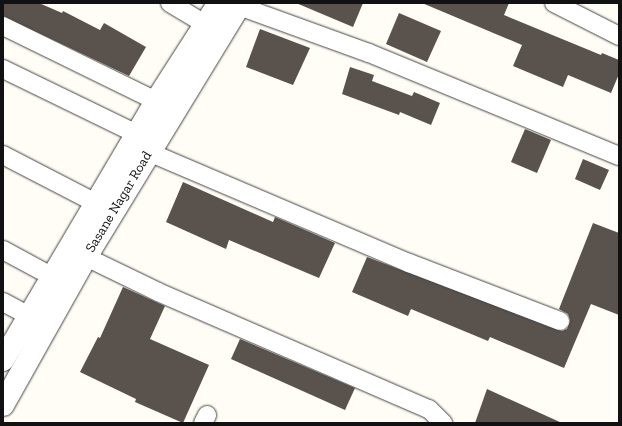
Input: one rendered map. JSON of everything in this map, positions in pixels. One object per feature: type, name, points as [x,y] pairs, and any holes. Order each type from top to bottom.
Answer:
[{"type":"street","points":[[170,3],[205,24]]},
{"type":"street","points":[[554,3],[619,36]]},
{"type":"street","points":[[233,4],[376,56],[619,156]]},
{"type":"street","name":"Sasane Nagar Road","points":[[3,405],[86,257],[139,143],[156,101],[205,24],[233,4]]},
{"type":"street","name":"Sasane Nagar Road","points":[[3,358],[96,203],[139,143],[233,4]]},
{"type":"street","points":[[3,26],[156,101]]},
{"type":"street","points":[[3,69],[139,143],[410,263],[560,321]]},
{"type":"street","points":[[3,155],[96,203]]},
{"type":"street","points":[[3,250],[51,276]]},
{"type":"street","points":[[86,257],[158,292],[429,409],[442,423]]},
{"type":"street","points":[[3,302],[29,316]]},
{"type":"building","points":[[3,3],[39,3],[62,13],[63,11],[100,30],[104,23],[146,47],[129,76],[3,16]]},
{"type":"building","points":[[296,3],[363,3],[353,27]]},
{"type":"building","points":[[422,3],[509,3],[504,15],[601,55],[602,53],[619,60],[619,74],[611,93],[568,75],[563,87],[513,66],[522,45]]},
{"type":"building","points":[[399,13],[441,31],[427,62],[386,44]]},
{"type":"building","points":[[260,29],[310,48],[293,85],[246,67]]},
{"type":"building","points":[[350,67],[374,75],[372,81],[412,96],[414,92],[440,103],[431,125],[400,112],[399,115],[342,94]]},
{"type":"building","points":[[525,129],[551,140],[537,173],[511,162]]},
{"type":"building","points":[[583,159],[609,170],[600,190],[575,179]]},
{"type":"building","points":[[183,182],[273,222],[275,217],[335,243],[319,278],[229,240],[226,249],[166,222]]},
{"type":"building","points":[[593,223],[619,233],[619,315],[591,304],[564,368],[490,337],[488,341],[411,309],[408,316],[352,292],[367,257],[562,331],[567,329],[570,320],[568,314],[559,309]]},
{"type":"building","points":[[123,287],[165,306],[150,339],[209,365],[183,423],[135,402],[136,399],[80,372],[98,337],[100,338]]},
{"type":"building","points":[[240,339],[355,388],[345,410],[231,359]]},
{"type":"building","points":[[487,389],[562,423],[475,423]]}]
